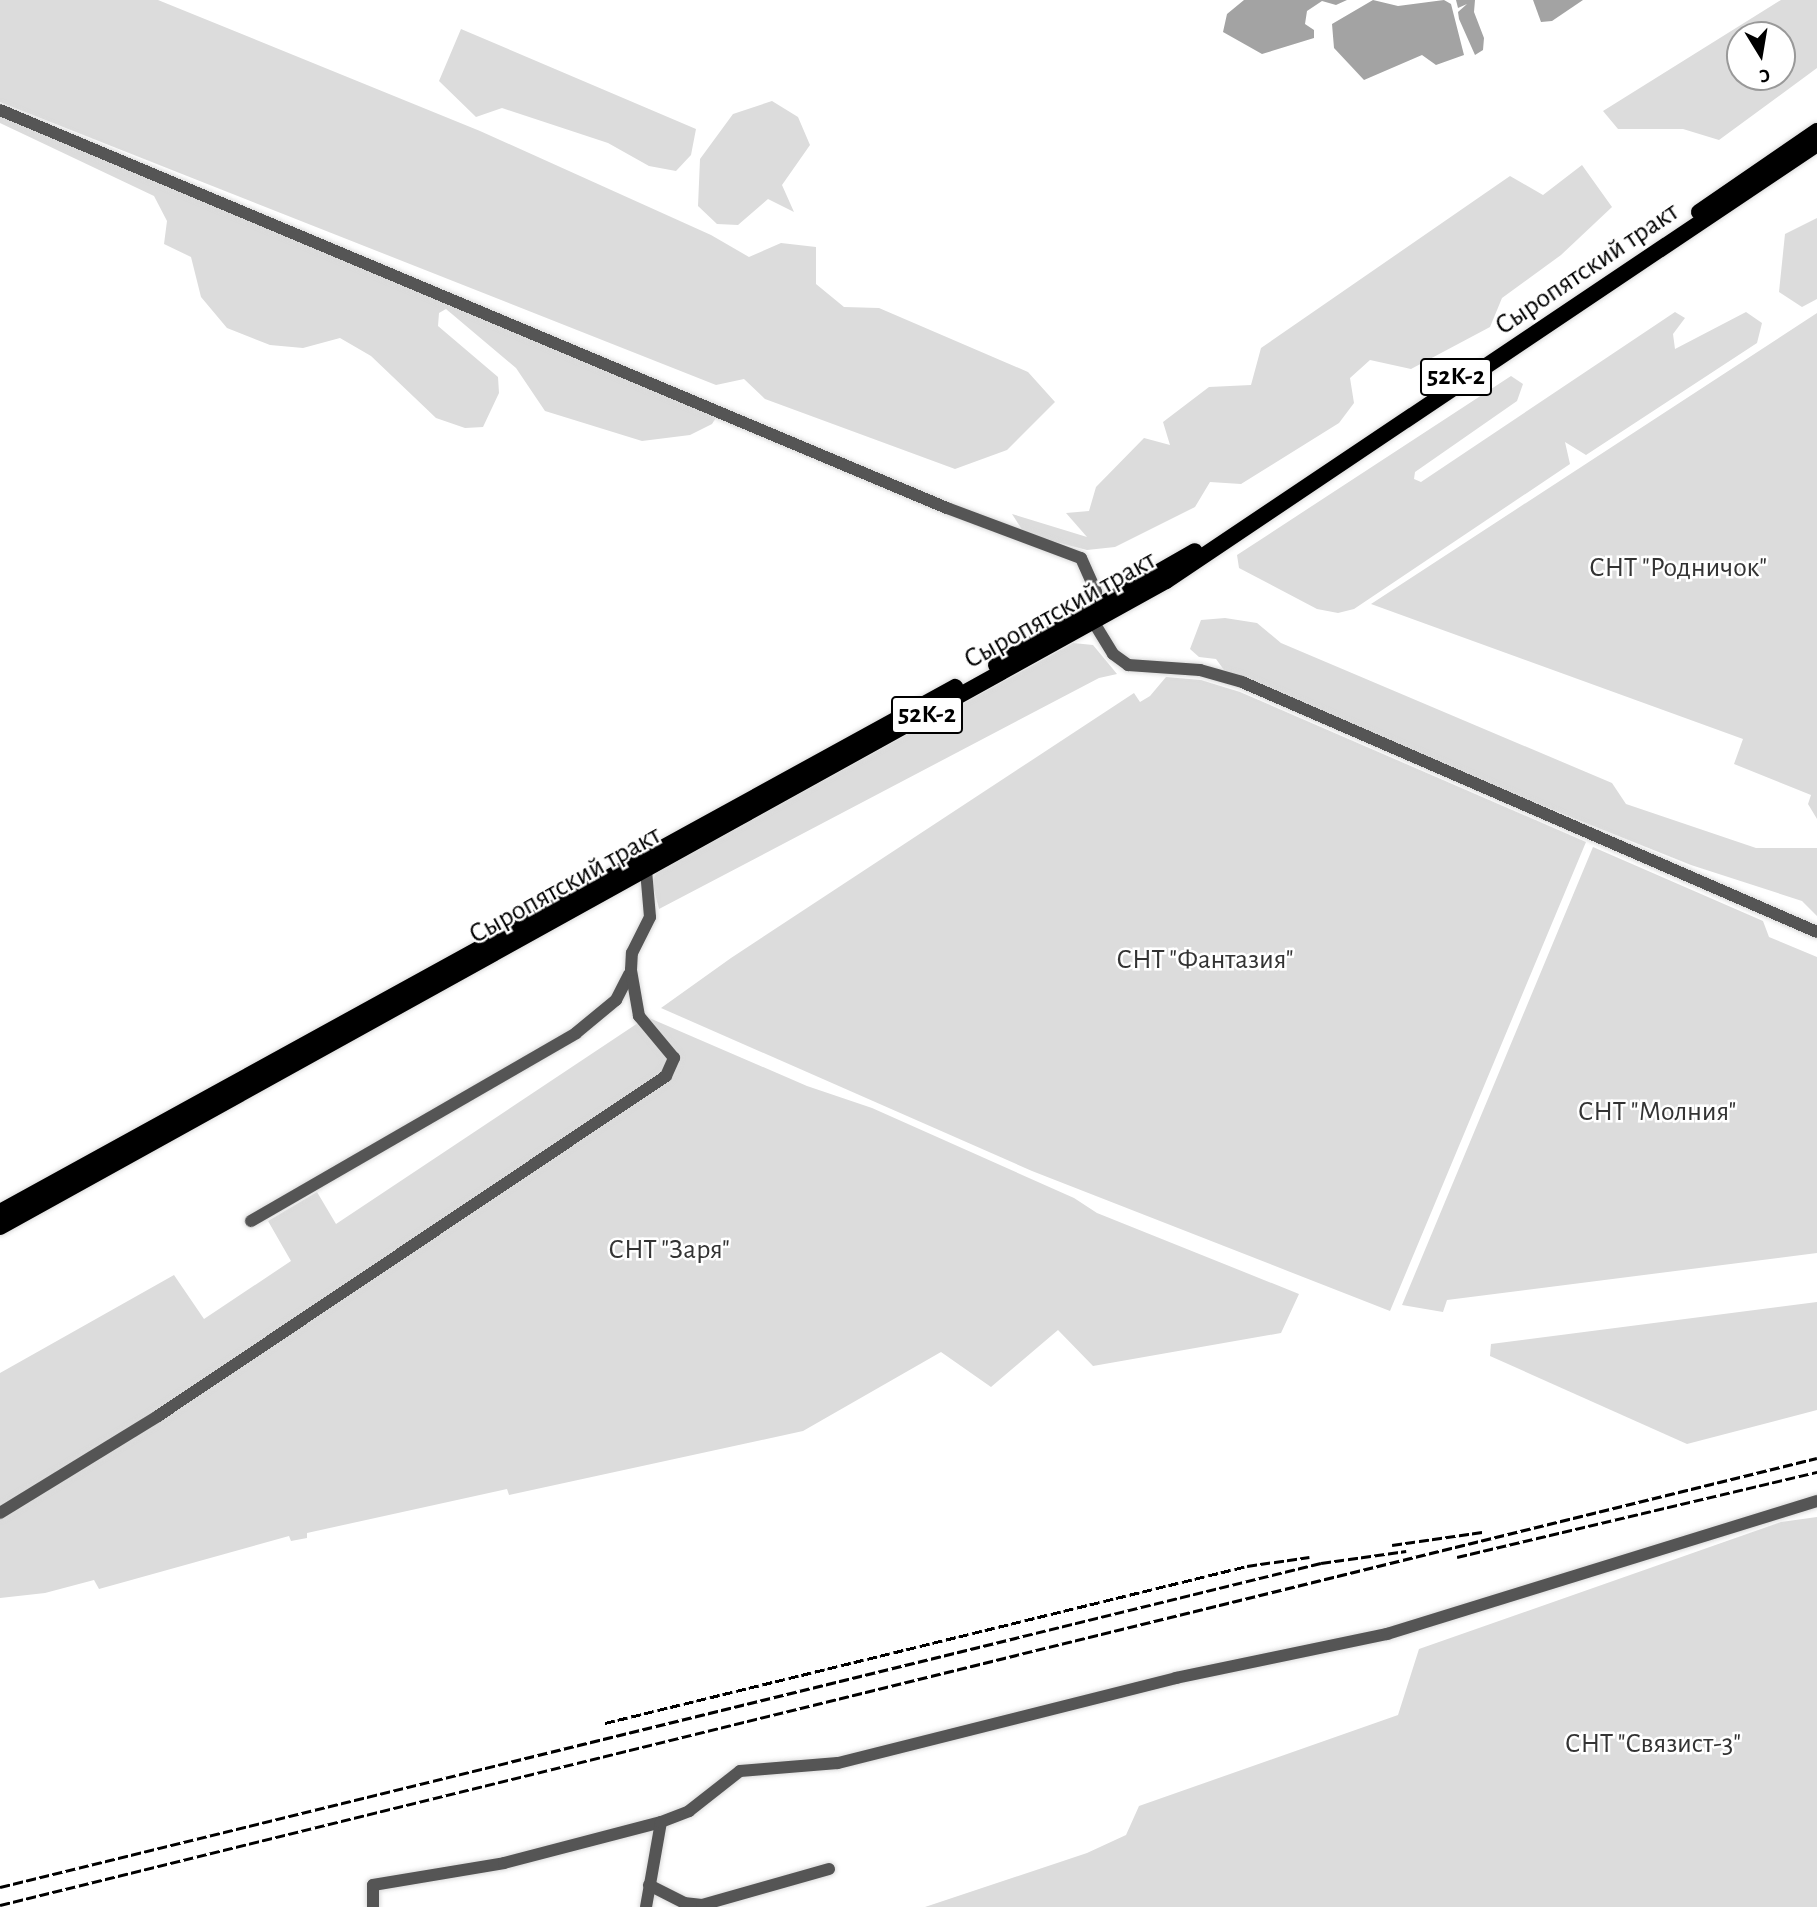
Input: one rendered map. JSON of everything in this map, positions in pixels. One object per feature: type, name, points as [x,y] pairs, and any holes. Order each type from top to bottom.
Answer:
[{"type":"main road","name":"Сыропятский тракт","points":[[0,1227],[646,870],[1091,618],[1212,541],[1817,131]]},
{"type":"main road","name":"Сыропятский тракт","points":[[0,1212],[1218,550],[1817,144]]},
{"type":"street","points":[[0,110],[947,508],[1081,558],[1096,592],[1091,618],[1113,654],[1128,665],[1200,670],[1242,682],[1817,932]]},
{"type":"street","points":[[0,1513],[158,1416],[666,1076],[674,1058],[663,1040],[639,1016],[631,970],[632,953],[650,917],[646,870]]},
{"type":"street","points":[[251,1222],[576,1033],[615,1000],[631,970]]},
{"type":"street","points":[[373,1907],[373,1885],[504,1863],[661,1822],[689,1811],[740,1770],[838,1763],[1176,1678],[1387,1634],[1817,1501]]},
{"type":"street","points":[[646,1907],[661,1822]]},
{"type":"street","points":[[649,1885],[684,1903],[702,1905],[829,1869]]},
{"type":"green space","points":[[0,0],[158,0],[480,131],[711,235],[749,257],[781,243],[816,247],[816,284],[844,307],[879,308],[1028,372],[1055,402],[1007,450],[955,469],[765,399],[744,379],[716,385],[0,102]]},
{"type":"green space","points":[[1781,0],[1817,0],[1817,68],[1796,83],[1796,21],[1747,21]]},
{"type":"green space","points":[[461,29],[696,129],[691,155],[676,171],[649,166],[608,143],[502,108],[476,117],[439,81]]},
{"type":"green space","points":[[1726,34],[1726,91],[1786,91],[1719,140],[1683,129],[1618,129],[1603,111]]},
{"type":"green space","points":[[772,101],[798,117],[810,145],[782,185],[794,212],[768,199],[738,225],[717,224],[698,206],[700,159],[733,114]]},
{"type":"green space","points":[[0,112],[719,413],[712,424],[690,435],[642,441],[545,411],[516,368],[446,309],[439,313],[438,326],[498,377],[499,393],[483,427],[465,428],[436,418],[371,356],[340,338],[303,348],[270,345],[227,328],[201,297],[191,257],[164,244],[167,221],[154,196],[0,123]]},
{"type":"green space","points":[[1582,165],[1612,207],[1561,255],[1502,298],[1490,327],[1411,369],[1370,360],[1350,378],[1354,403],[1339,423],[1241,484],[1210,482],[1195,507],[1115,547],[1087,550],[1025,534],[1012,514],[1087,537],[1066,513],[1089,511],[1096,487],[1144,438],[1170,445],[1163,422],[1209,387],[1251,385],[1261,348],[1510,176],[1543,195]]},
{"type":"green space","points":[[1817,218],[1817,299],[1802,307],[1779,292],[1785,234]]},
{"type":"green space","points":[[1675,312],[1685,318],[1673,334],[1675,349],[1746,312],[1762,323],[1757,343],[1586,455],[1565,442],[1570,464],[1354,609],[1338,613],[1317,609],[1239,568],[1237,555],[1511,376],[1523,384],[1517,401],[1415,472],[1414,479],[1421,482]]},
{"type":"green space","name":"СНТ \"Родничок\"","points":[[1817,313],[1817,819],[1808,804],[1811,795],[1734,764],[1743,739],[1371,604]]},
{"type":"green space","points":[[1225,618],[1257,623],[1281,643],[1612,783],[1626,804],[1756,848],[1817,848],[1817,916],[1802,901],[1691,865],[1516,795],[1224,670],[1216,659],[1199,657],[1190,649],[1201,620]]},
{"type":"green space","points":[[1073,643],[1093,645],[1117,674],[1099,678],[659,909],[652,882],[656,873]]},
{"type":"green space","name":"СНТ \"Фантазия\"","points":[[1166,677],[1201,680],[1240,692],[1586,842],[1390,1311],[1032,1171],[661,1008],[731,958],[1134,693],[1140,702],[1150,696]]},
{"type":"green space","name":"СНТ \"Молния\"","points":[[1593,847],[1763,921],[1769,937],[1817,957],[1817,1253],[1447,1300],[1443,1312],[1402,1305]]},
{"type":"green space","name":"СНТ \"Заря\"","points":[[647,1017],[807,1086],[872,1108],[1074,1198],[1097,1213],[1299,1294],[1281,1333],[1093,1366],[1058,1330],[991,1387],[941,1352],[803,1431],[509,1495],[507,1489],[307,1533],[307,1538],[291,1541],[289,1536],[99,1589],[94,1580],[45,1593],[0,1598],[0,1373],[174,1275],[204,1319],[291,1261],[268,1221],[317,1192],[336,1224]]},
{"type":"green space","points":[[1817,1302],[1817,1410],[1687,1444],[1490,1356],[1491,1344]]},
{"type":"green space","name":"СНТ \"Связист-3\"","points":[[1817,1517],[1817,1907],[925,1907],[1087,1853],[1126,1835],[1139,1806],[1398,1715],[1419,1649],[1781,1522]]},
{"type":"shaded area","points":[[1244,0],[1347,0],[1336,5],[1322,1],[1307,11],[1305,24],[1314,30],[1314,38],[1262,54],[1223,32],[1227,14]]},
{"type":"shaded area","points":[[1373,0],[1398,6],[1444,0],[1451,4],[1464,55],[1436,65],[1422,55],[1364,80],[1334,48],[1332,24]]},
{"type":"shaded area","points":[[1456,0],[1475,0],[1474,12],[1484,38],[1483,50],[1475,55],[1459,19],[1458,12],[1467,4],[1458,8]]},
{"type":"shaded area","points":[[1533,0],[1583,0],[1552,21],[1541,22]]},
{"type":"railway","points":[[0,1905],[1817,1458]]},
{"type":"railway","points":[[1457,1557],[1817,1472]]},
{"type":"railway","points":[[1392,1545],[1482,1532]]},
{"type":"railway","points":[[0,1887],[1321,1563],[1406,1551]]},
{"type":"railway","points":[[605,1723],[1247,1566],[1309,1557]]}]
